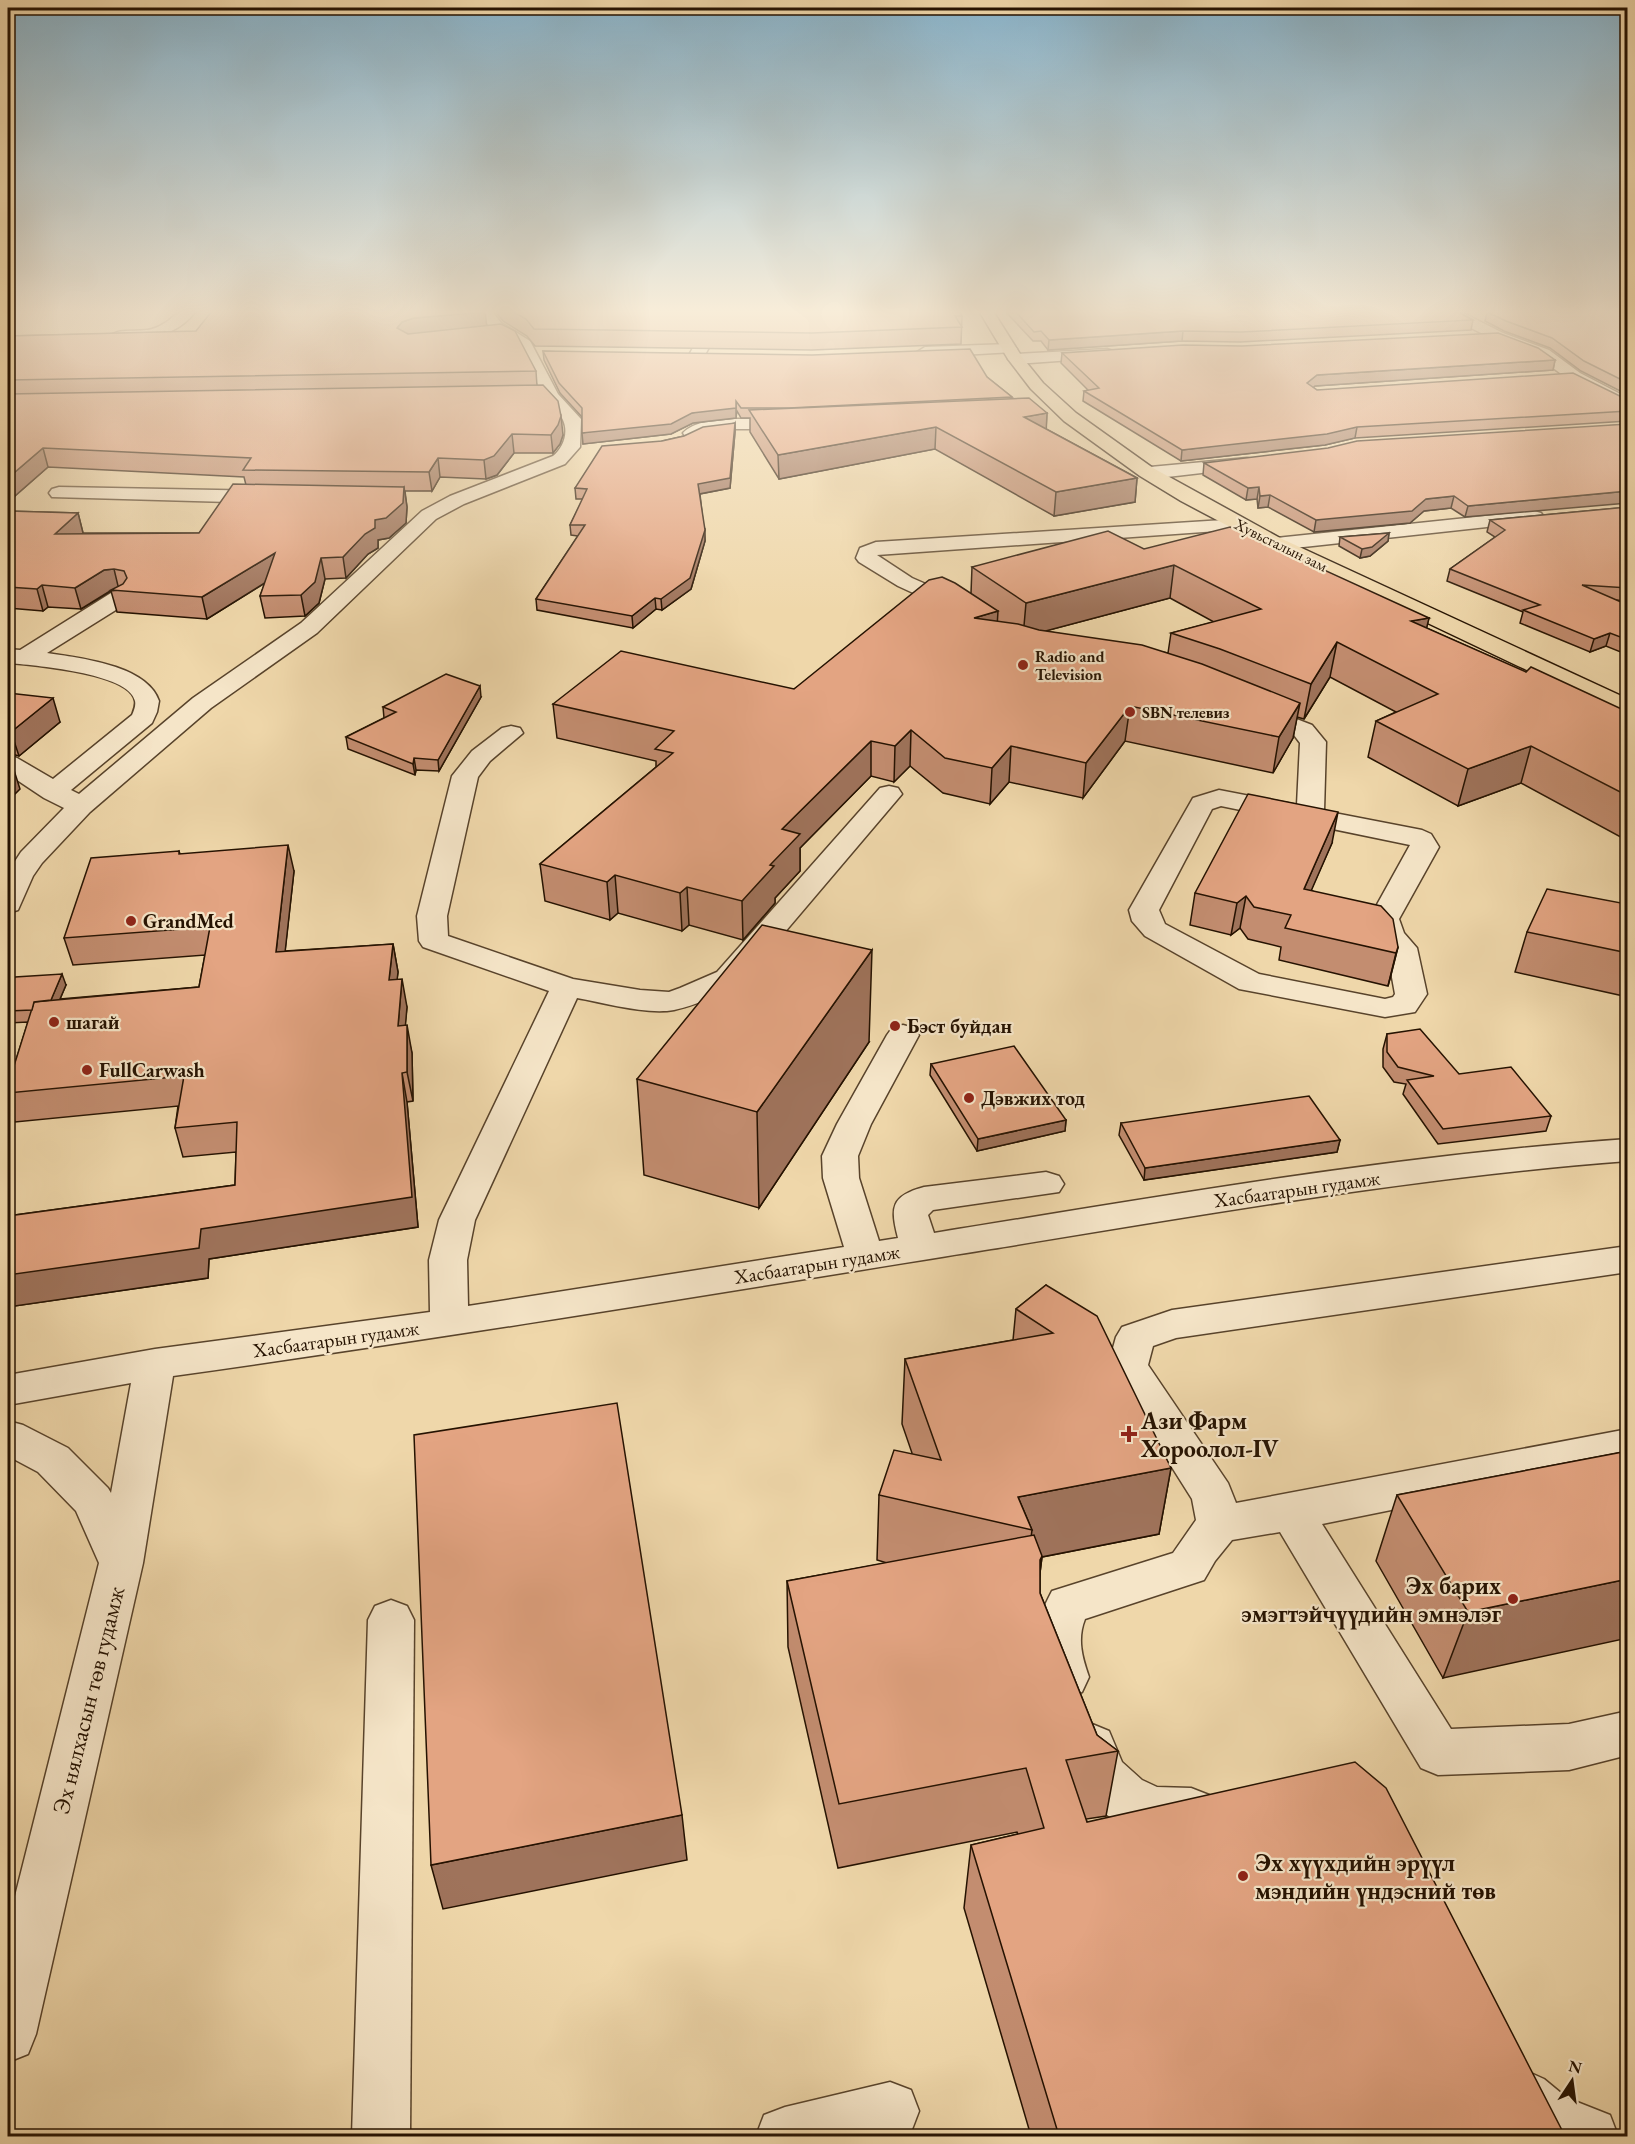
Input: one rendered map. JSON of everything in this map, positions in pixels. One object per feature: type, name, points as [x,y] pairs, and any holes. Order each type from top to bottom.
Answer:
[{"type":"main road","name":"Хувьсгалын зам","points":[[1053,411],[1150,473],[1239,525],[1628,708]]},
{"type":"street","points":[[8,904],[19,876],[31,858],[81,806],[202,703],[309,628],[429,515],[457,500],[559,460],[570,452],[573,446],[572,419],[565,411]]},
{"type":"street","points":[[677,440],[699,429],[710,427],[810,424]]},
{"type":"street","points":[[570,452],[593,450]]},
{"type":"street","points":[[1150,473],[1268,460]]},
{"type":"street","points":[[59,493],[293,497]]},
{"type":"street","points":[[422,499],[457,500]]},
{"type":"street","points":[[1276,544],[1558,515]]},
{"type":"street","points":[[980,620],[963,608],[905,582],[866,558],[867,552],[876,548],[1239,525]]},
{"type":"street","points":[[16,657],[119,598]]},
{"type":"street","points":[[16,657],[122,676],[145,694],[148,704],[143,718],[53,792]]},
{"type":"street","points":[[1228,699],[1303,730],[1313,742],[1310,817]]},
{"type":"street","points":[[511,733],[481,756],[465,776],[432,916],[434,941],[567,987],[640,999],[671,1001],[728,979],[890,794]]},
{"type":"street","points":[[8,763],[53,792],[81,806]]},
{"type":"street","points":[[1219,798],[1310,817],[1412,836],[1421,840],[1425,847],[1384,919],[1390,936],[1402,948],[1411,994],[1404,1005],[1385,1008],[1250,982],[1155,930],[1147,921],[1144,910],[1202,804],[1219,798]]},
{"type":"street","points":[[450,1323],[445,1273],[448,1250],[457,1220],[567,987]]},
{"type":"street","points":[[865,1256],[841,1178],[840,1156],[854,1124],[903,1035]]},
{"type":"street","name":"Хасбаатарын гудамж","points":[[8,1390],[155,1364],[450,1323],[1261,1193],[1530,1157],[1628,1150]]},
{"type":"street","points":[[920,1248],[910,1215],[912,1206],[918,1202],[924,1199],[1046,1184]]},
{"type":"street","points":[[1219,1524],[1213,1495],[1128,1366],[1136,1337],[1172,1324],[1628,1259]]},
{"type":"street","name":"Эх нялхасын төв гудамж","points":[[8,2034],[121,1563],[155,1364]]},
{"type":"street","points":[[8,1437],[53,1460],[93,1500],[121,1563]]},
{"type":"street","points":[[1232,1803],[1176,1815],[1134,1804],[1106,1781],[1058,1658],[1057,1626],[1068,1605],[1188,1567],[1199,1548],[1219,1524],[1291,1512],[1628,1445]]},
{"type":"street","points":[[1291,1512],[1438,1752],[1569,1748],[1628,1732]]},
{"type":"street","points":[[381,2136],[391,1620]]},
{"type":"street","points":[[1500,2065],[1510,2086],[1548,2120],[1589,2136]]},
{"type":"street","points":[[786,2136],[890,2111]]},
{"type":"building","points":[[8,411],[560,411],[561,416],[551,435],[512,434],[494,456],[484,460],[438,458],[429,472],[243,470],[251,458],[43,448],[8,478]]},
{"type":"building","points":[[582,411],[709,411],[692,413],[671,424],[582,433]]},
{"type":"building","points":[[750,411],[1045,411],[1047,413],[1024,417],[1137,478],[1056,492],[936,427],[778,455]]},
{"type":"building","points":[[1117,411],[1627,411],[1357,427],[1327,434],[1182,450]]},
{"type":"building","points":[[735,423],[730,478],[698,484],[705,530],[690,578],[661,599],[655,598],[632,616],[536,599],[585,525],[570,525],[587,489],[575,488],[602,446],[662,441],[684,436],[703,427]]},
{"type":"building","points":[[1628,424],[1628,491],[1468,506],[1454,496],[1426,499],[1412,511],[1316,520],[1270,495],[1260,496],[1259,487],[1248,488],[1204,463],[1328,448],[1357,441]]},
{"type":"building","points":[[233,484],[404,487],[403,503],[386,518],[375,520],[375,528],[365,534],[343,557],[321,558],[315,582],[301,595],[260,596],[275,553],[202,597],[111,590],[123,584],[127,578],[124,571],[114,569],[104,570],[75,588],[42,585],[37,589],[8,587],[8,511],[78,513],[55,534],[199,533]]},
{"type":"building","points":[[1628,507],[1628,588],[1582,585],[1628,605],[1628,640],[1610,633],[1594,639],[1523,610],[1540,605],[1450,569],[1505,530],[1490,520]]},
{"type":"building","points":[[1230,527],[1429,618],[1411,621],[1526,672],[1531,667],[1628,712],[1628,796],[1531,746],[1468,769],[1376,721],[1438,694],[1337,642],[1311,684],[1171,633],[1261,609],[1174,565],[1026,603],[972,567],[1108,531],[1144,549]]},
{"type":"building","points":[[1389,533],[1372,547],[1362,549],[1340,537]]},
{"type":"building","points":[[942,577],[998,611],[974,618],[1142,645],[1202,664],[1300,703],[1279,737],[1130,706],[1086,763],[1011,746],[992,768],[945,758],[911,730],[895,746],[871,741],[782,829],[800,834],[770,865],[774,866],[742,901],[687,887],[680,893],[615,875],[607,882],[540,864],[673,753],[655,749],[674,731],[553,704],[621,651],[794,689],[929,580]]},
{"type":"building","points":[[446,674],[480,686],[438,760],[414,758],[413,764],[346,737],[396,712],[383,707]]},
{"type":"building","points":[[8,693],[53,698],[11,732],[8,731]]},
{"type":"building","points":[[1248,794],[1338,812],[1304,889],[1381,906],[1393,919],[1398,947],[1396,953],[1285,928],[1291,915],[1254,907],[1246,896],[1237,903],[1195,893]]},
{"type":"building","points":[[288,845],[276,952],[393,944],[389,980],[402,979],[398,1026],[407,1025],[407,1072],[402,1073],[412,1197],[201,1229],[199,1248],[8,1275],[8,1216],[235,1185],[237,1122],[175,1128],[184,1076],[8,1093],[8,1085],[34,1002],[199,987],[210,927],[64,938],[91,858],[179,851],[179,854]]},
{"type":"building","points":[[1547,889],[1626,904],[1628,900],[1628,953],[1527,932]]},
{"type":"building","points":[[762,925],[872,950],[757,1112],[637,1079]]},
{"type":"building","points":[[62,974],[51,1000],[34,1002],[32,1010],[8,1011],[8,993],[15,977]]},
{"type":"building","points":[[1420,1029],[1459,1074],[1511,1067],[1551,1116],[1443,1129],[1407,1080],[1434,1076],[1398,1067],[1387,1052],[1387,1034]]},
{"type":"building","points":[[1014,1046],[1066,1120],[978,1139],[931,1064]]},
{"type":"building","points":[[1309,1096],[1340,1140],[1145,1168],[1121,1123]]},
{"type":"building","points":[[1046,1285],[1097,1316],[1171,1468],[1018,1497],[1032,1530],[879,1495],[894,1450],[941,1460],[905,1359],[1053,1333],[1016,1309]]},
{"type":"building","points":[[617,1403],[682,1815],[431,1865],[414,1435]]},
{"type":"building","points":[[1628,1451],[1628,1579],[1468,1612],[1397,1495]]},
{"type":"building","name":"Эх хүүхдийн эрүүл мэндийн үндэсний төв","points":[[1034,1535],[1042,1556],[1040,1593],[1097,1735],[1118,1751],[1066,1760],[1087,1822],[1355,1762],[1386,1788],[1565,2136],[1059,2136],[971,1845],[1044,1828],[1026,1768],[839,1804],[787,1581]]},
{"type":"place","name":"Radio and Television","points":[[1023,665]]},
{"type":"place","name":"SBN телевиз","points":[[1130,712]]},
{"type":"place","name":"GrandMed","points":[[131,921]]},
{"type":"place","name":"шагай","points":[[54,1022]]},
{"type":"place","name":"Бэст буйдан","points":[[895,1026]]},
{"type":"place","name":"FullCarwash","points":[[87,1070]]},
{"type":"place","name":"Дэвжих тод","points":[[969,1098]]},
{"type":"place","name":"Ази Фарм Хороолол-IV","points":[[1129,1434]]},
{"type":"place","name":"Эх барих эмэгтэйчүүдийн эмнэлэг","points":[[1513,1599]]},
{"type":"place","name":"Эх хүүхдийн эрүүл мэндийн үндэсний төв","points":[[1243,1876]]}]
